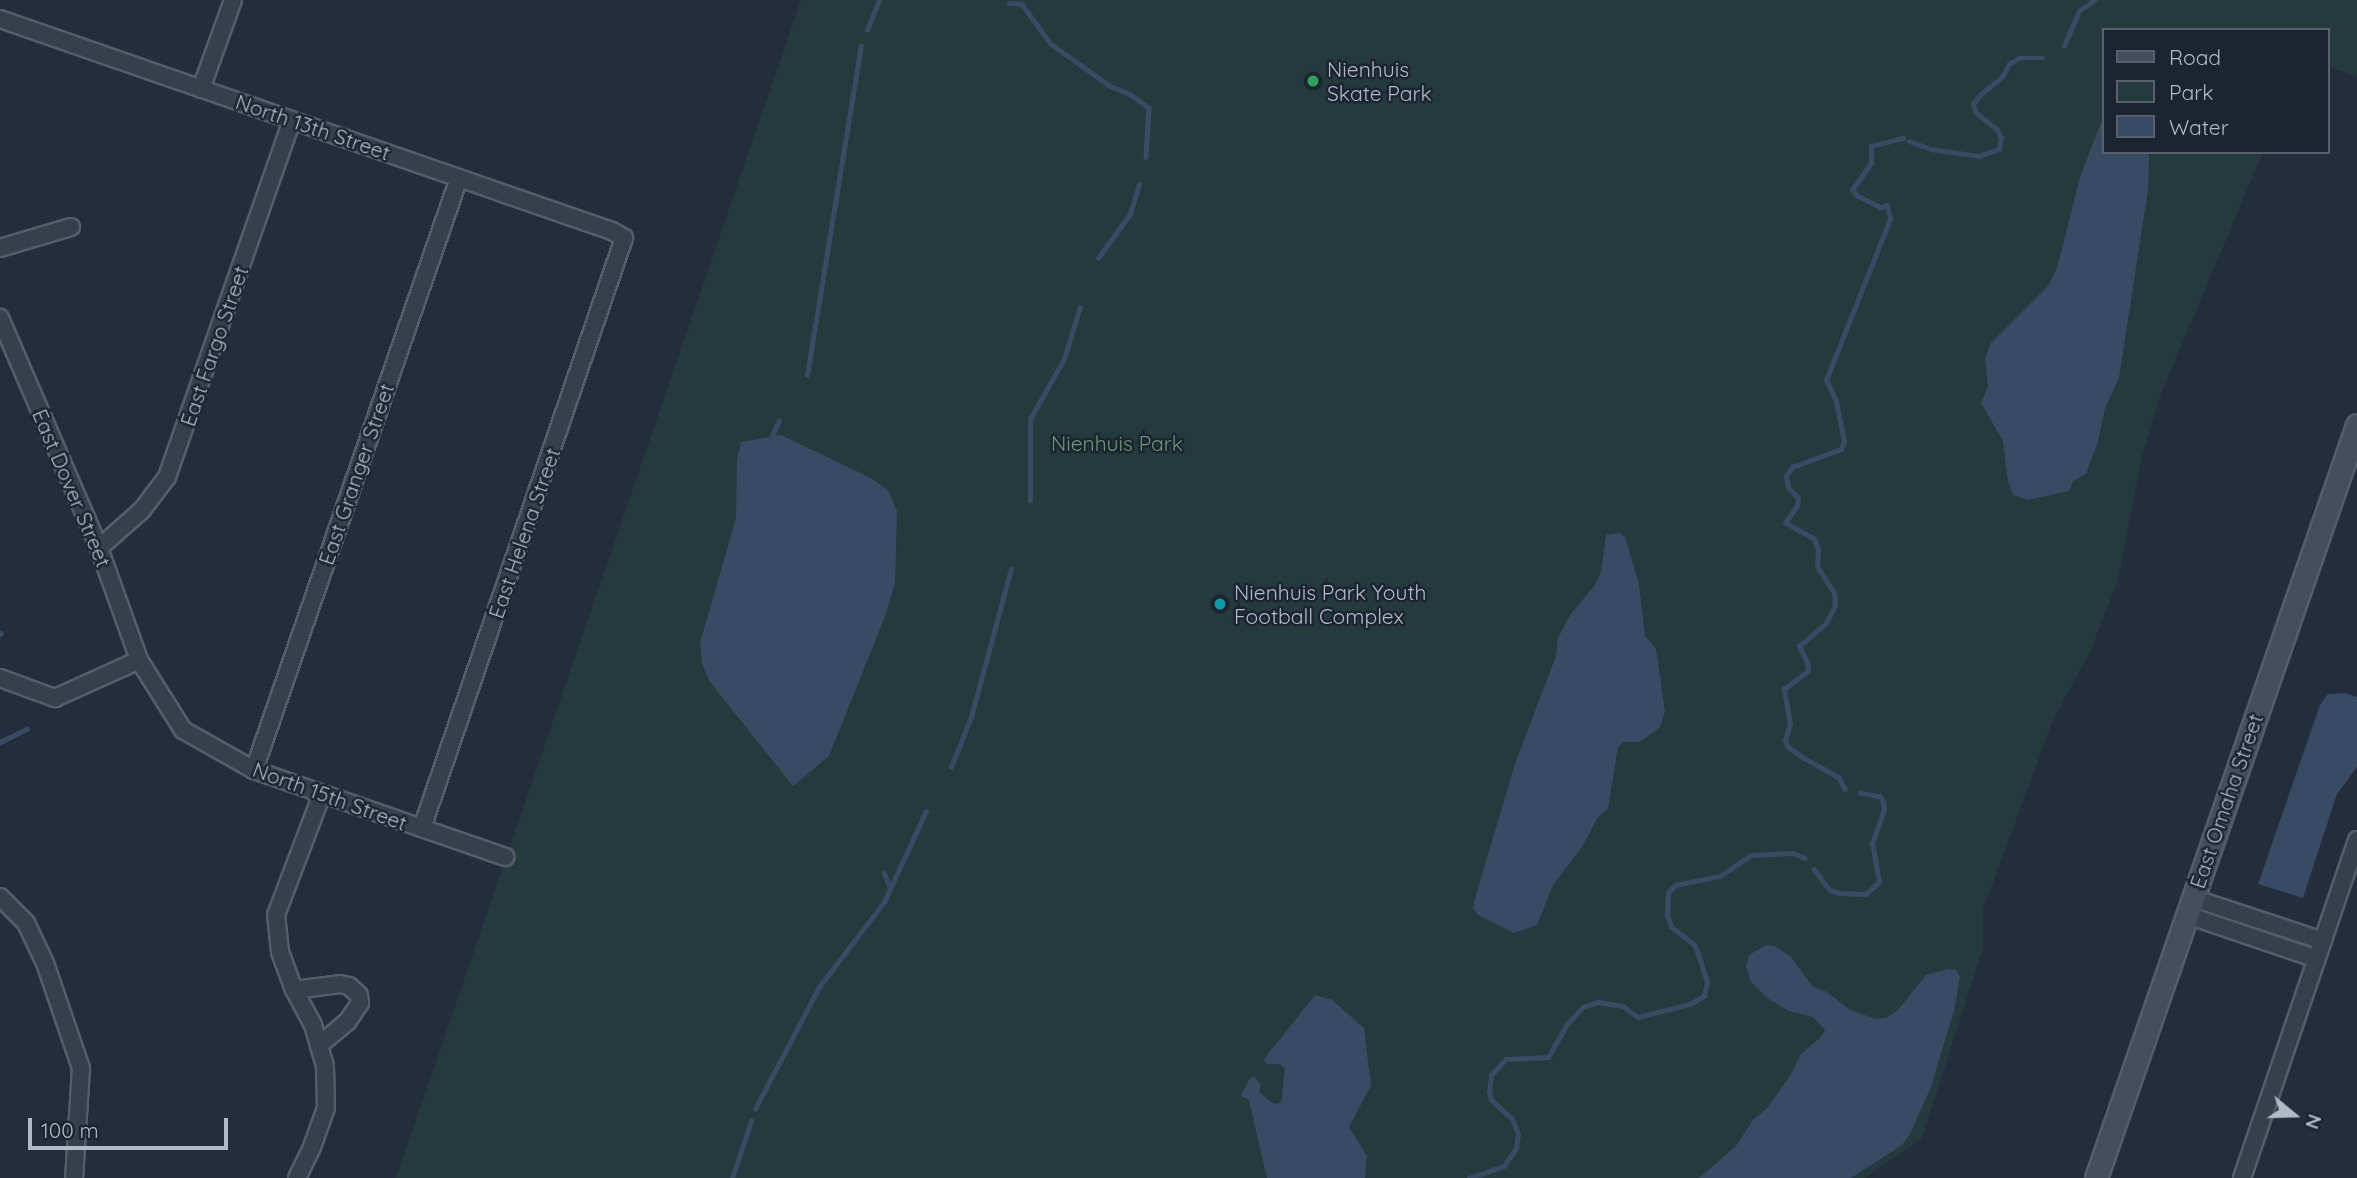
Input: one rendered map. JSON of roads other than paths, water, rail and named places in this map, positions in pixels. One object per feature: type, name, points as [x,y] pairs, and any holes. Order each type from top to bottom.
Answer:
[{"type":"street","points":[[201,89],[233,0]]},
{"type":"street","name":"North 13th Street","points":[[0,19],[612,231],[624,238]]},
{"type":"street","name":"East Fargo Street","points":[[99,548],[158,494],[167,477],[292,120]]},
{"type":"street","name":"East Granger Street","points":[[254,770],[458,178]]},
{"type":"street","points":[[0,248],[71,227]]},
{"type":"street","name":"East Helena Street","points":[[422,828],[624,238]]},
{"type":"street","name":"East Dover Street","points":[[0,318],[99,548],[139,660]]},
{"type":"street","name":"East Omaha Street","points":[[2096,1178],[2357,425]]},
{"type":"street","points":[[0,678],[55,698],[139,660]]},
{"type":"street","name":"North 15th Street","points":[[139,660],[183,730],[254,770],[506,857]]},
{"type":"street","points":[[297,1178],[326,1108],[325,1066],[313,1025],[294,990],[280,952],[276,915],[322,794]]},
{"type":"street","points":[[2242,1178],[2357,840]]},
{"type":"street","points":[[0,897],[26,923],[45,962],[81,1068],[75,1178]]},
{"type":"street","points":[[2190,907],[2323,941]]},
{"type":"street","points":[[2190,907],[2317,959]]},
{"type":"street","points":[[294,990],[340,984],[349,986],[359,995],[360,1003],[348,1021],[319,1045]]},
{"type":"water","points":[[2102,121],[2102,154],[2148,154],[2148,190],[2119,378],[2105,408],[2098,442],[2086,474],[2073,481],[2069,491],[2028,500],[2013,495],[2008,481],[2003,441],[1981,403],[1988,387],[1985,359],[1990,344],[2048,286],[2057,268],[2080,177]]},
{"type":"water","points":[[781,435],[871,478],[888,490],[897,511],[895,583],[886,614],[829,756],[793,786],[710,682],[702,664],[700,643],[736,518],[737,460],[741,442]]},
{"type":"water","points":[[1620,533],[1625,537],[1639,584],[1645,636],[1656,649],[1665,711],[1660,727],[1640,742],[1623,742],[1618,747],[1608,809],[1598,817],[1582,847],[1553,885],[1537,925],[1514,933],[1478,915],[1473,909],[1475,898],[1515,764],[1556,656],[1558,638],[1570,615],[1595,585],[1601,572],[1606,535]]},
{"type":"water","points":[[2345,693],[2357,697],[2357,767],[2337,794],[2303,898],[2258,884],[2320,705],[2328,694]]},
{"type":"water","points":[[1766,945],[1775,946],[1791,957],[1812,986],[1827,992],[1850,1010],[1876,1019],[1886,1018],[1898,1010],[1926,975],[1948,969],[1956,970],[1960,977],[1955,1007],[1931,1087],[1910,1134],[1902,1145],[1851,1178],[1699,1178],[1736,1146],[1753,1120],[1767,1108],[1790,1076],[1801,1054],[1821,1037],[1825,1030],[1813,1017],[1789,1011],[1767,998],[1751,982],[1746,966],[1749,955]]},
{"type":"water","points":[[1315,995],[1332,1000],[1364,1028],[1371,1086],[1349,1127],[1367,1156],[1365,1178],[1267,1178],[1249,1100],[1241,1096],[1254,1076],[1261,1085],[1259,1092],[1274,1104],[1281,1103],[1285,1068],[1279,1064],[1266,1064],[1264,1059]]},
{"type":"waterway","points":[[867,30],[879,0]]},
{"type":"waterway","points":[[2064,46],[2079,11],[2094,0]]},
{"type":"waterway","points":[[1009,3],[1022,4],[1050,43],[1110,86],[1130,94],[1149,108],[1146,157]]},
{"type":"waterway","points":[[807,375],[861,46]]},
{"type":"waterway","points":[[1909,141],[1931,149],[1979,156],[1999,149],[2001,138],[1997,130],[1975,112],[1973,104],[2002,77],[2009,64],[2019,58],[2043,58]]},
{"type":"waterway","points":[[1845,790],[1839,778],[1803,758],[1788,747],[1785,741],[1790,724],[1784,689],[1808,671],[1807,662],[1799,646],[1826,623],[1835,606],[1834,593],[1817,567],[1818,550],[1814,539],[1785,523],[1797,506],[1798,498],[1788,488],[1786,476],[1792,467],[1841,449],[1844,442],[1836,401],[1826,380],[1890,219],[1887,205],[1881,208],[1857,196],[1852,190],[1871,163],[1871,146],[1903,138]]},
{"type":"waterway","points":[[1098,258],[1130,214],[1139,184]]},
{"type":"waterway","points":[[1030,501],[1030,419],[1064,359],[1080,307]]},
{"type":"waterway","points":[[772,436],[779,420]]},
{"type":"waterway","points":[[951,767],[971,717],[1011,569]]},
{"type":"waterway","points":[[0,742],[27,729]]},
{"type":"waterway","points":[[1814,869],[1830,890],[1840,893],[1866,894],[1879,882],[1872,844],[1884,810],[1883,802],[1880,797],[1860,793]]},
{"type":"waterway","points":[[755,1109],[819,987],[884,902],[926,811]]},
{"type":"waterway","points":[[1469,1178],[1504,1166],[1516,1148],[1518,1134],[1512,1119],[1491,1100],[1489,1092],[1491,1075],[1506,1059],[1548,1057],[1568,1023],[1583,1007],[1598,1002],[1623,1006],[1638,1017],[1690,1004],[1704,996],[1707,982],[1694,945],[1671,927],[1667,915],[1668,893],[1675,885],[1720,876],[1751,855],[1793,853],[1805,858]]},
{"type":"waterway","points":[[884,873],[890,887]]},
{"type":"waterway","points":[[732,1178],[751,1121]]},
{"type":"place","name":"Nienhuis Skate Park","points":[[1313,81]]},
{"type":"place","name":"Nienhuis Park Youth Football Complex","points":[[1220,604]]},
{"type":"park label","name":"Nienhuis Park","points":[[1117,443]]}]
